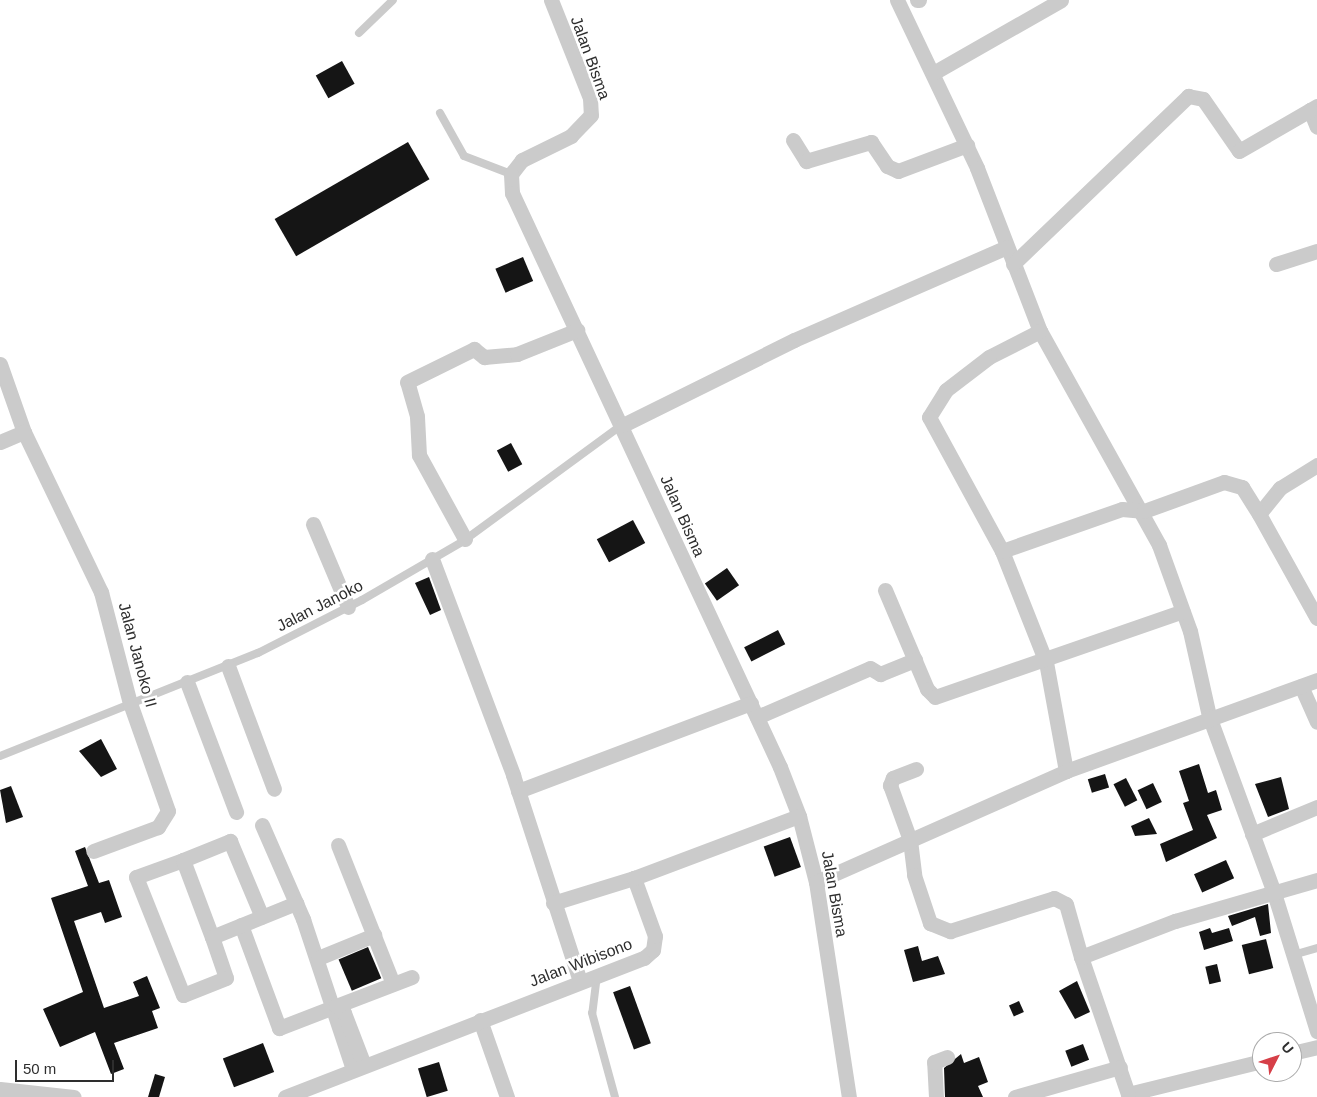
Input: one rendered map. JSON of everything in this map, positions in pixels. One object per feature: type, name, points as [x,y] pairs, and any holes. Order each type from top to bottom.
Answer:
[{"type":"street","name":"Jalan Bisma","points":[[550,0],[590,98],[591,115],[571,136],[534,153],[511,174],[512,193],[758,717],[799,816],[816,882],[849,1097]]},
{"type":"street","points":[[897,0],[935,72],[967,145],[1040,331],[1144,511],[1183,611],[1209,716],[1274,893],[1316,1023]]},
{"type":"street","points":[[935,72],[1061,0]]},
{"type":"street","points":[[1013,264],[1057,226],[1188,96],[1203,99],[1239,150],[1313,108],[1317,127]]},
{"type":"street","points":[[793,140],[806,161],[871,142],[886,166],[898,171],[967,145]]},
{"type":"street","points":[[622,425],[794,340],[1006,247]]},
{"type":"street","points":[[1276,264],[1317,250]]},
{"type":"street","points":[[466,539],[419,455],[417,416],[408,382],[474,349],[484,357],[517,354],[577,330]]},
{"type":"street","points":[[1040,331],[989,357],[946,390],[928,417],[1002,551],[1046,662],[1066,771]]},
{"type":"street","name":"Jalan Janoko II","points":[[0,364],[24,432],[101,592],[130,703],[168,816],[151,831],[93,852]]},
{"type":"street","points":[[0,442],[24,432]]},
{"type":"street","points":[[1259,514],[1280,488],[1317,465]]},
{"type":"street","points":[[1002,551],[1122,509],[1144,511],[1228,482],[1242,487],[1317,618]]},
{"type":"street","points":[[313,524],[348,607]]},
{"type":"street","points":[[432,559],[518,791],[553,904],[580,982]]},
{"type":"street","points":[[885,590],[929,693],[939,698],[1046,662],[1183,611]]},
{"type":"street","points":[[758,717],[870,668],[880,674],[914,660]]},
{"type":"street","points":[[228,666],[274,789]]},
{"type":"street","points":[[816,882],[1066,771],[1209,716],[1317,680]]},
{"type":"street","points":[[187,682],[236,812]]},
{"type":"street","points":[[1301,686],[1317,722]]},
{"type":"street","points":[[518,791],[751,703]]},
{"type":"street","points":[[916,769],[890,781],[910,840],[914,875],[935,928],[950,931],[1054,898],[1066,904],[1081,957],[1128,1094],[1152,1093],[1252,1064]]},
{"type":"street","points":[[1252,834],[1317,807]]},
{"type":"street","points":[[553,904],[634,878],[799,816]]},
{"type":"street","points":[[262,825],[318,958],[336,1006],[334,1016],[359,1067]]},
{"type":"street","points":[[183,860],[226,978],[183,995],[136,877],[230,841],[262,916]]},
{"type":"street","points":[[338,845],[394,984]]},
{"type":"street","name":"Jalan Wibisono","points":[[285,1097],[597,975],[636,962],[653,950],[654,930],[634,878]]},
{"type":"street","points":[[1081,957],[1175,921],[1317,880]]},
{"type":"street","points":[[212,937],[296,903]]},
{"type":"street","points":[[240,925],[279,1028],[412,977]]},
{"type":"street","points":[[318,958],[374,935]]},
{"type":"street","points":[[480,1020],[507,1097]]},
{"type":"street","points":[[1302,1051],[1317,1047]]},
{"type":"street","points":[[936,1097],[934,1062],[947,1057]]},
{"type":"street","points":[[1015,1097],[1120,1067]]},
{"type":"street","points":[[0,1089],[74,1097]]},
{"type":"lane","points":[[360,33],[393,0]]},
{"type":"lane","points":[[440,113],[464,156],[511,174]]},
{"type":"lane","name":"Jalan Janoko","points":[[0,756],[130,703],[228,666],[348,607],[466,539],[622,425]]},
{"type":"lane","points":[[1293,955],[1317,948]]},
{"type":"lane","points":[[597,975],[592,1013],[615,1097]]},
{"type":"building","points":[[342,61],[355,84],[328,98],[316,76]]},
{"type":"building","points":[[408,142],[430,179],[296,256],[275,219]]},
{"type":"building","points":[[523,257],[533,281],[506,293],[495,269]]},
{"type":"building","points":[[511,443],[522,464],[508,472],[497,451]]},
{"type":"building","points":[[633,520],[645,543],[609,562],[597,539]]},
{"type":"building","points":[[727,568],[739,585],[717,601],[705,583]]},
{"type":"building","points":[[429,577],[441,610],[430,615],[415,583]]},
{"type":"building","points":[[778,630],[785,644],[751,662],[744,647]]},
{"type":"building","points":[[101,739],[117,769],[101,777],[79,751]]},
{"type":"building","points":[[1199,764],[1208,793],[1216,790],[1222,810],[1207,815],[1217,838],[1166,862],[1160,844],[1193,830],[1183,803],[1189,801],[1179,771]]},
{"type":"building","points":[[1105,774],[1109,787],[1092,793],[1088,779]]},
{"type":"building","points":[[1281,777],[1289,809],[1268,817],[1255,784]]},
{"type":"building","points":[[1126,778],[1137,800],[1125,807],[1114,784]]},
{"type":"building","points":[[1153,783],[1162,802],[1146,809],[1138,790]]},
{"type":"building","points":[[11,786],[23,817],[6,823],[0,790]]},
{"type":"building","points":[[1149,818],[1157,834],[1135,836],[1131,826]]},
{"type":"building","points":[[790,837],[801,867],[775,877],[764,847]]},
{"type":"building","points":[[85,847],[99,883],[109,880],[122,917],[105,923],[101,912],[74,921],[104,1008],[139,996],[133,982],[147,976],[160,1008],[152,1011],[158,1028],[114,1043],[124,1069],[111,1074],[95,1032],[60,1047],[43,1009],[83,992],[51,898],[88,886],[75,851]]},
{"type":"building","points":[[1226,860],[1234,878],[1202,893],[1194,874]]},
{"type":"building","points":[[1268,904],[1271,933],[1260,936],[1255,917],[1232,926],[1228,916]]},
{"type":"building","points":[[1210,928],[1212,933],[1229,928],[1233,941],[1204,950],[1199,932]]},
{"type":"building","points":[[1266,939],[1273,968],[1249,974],[1242,945]]},
{"type":"building","points":[[918,946],[922,961],[938,956],[945,974],[913,982],[904,950]]},
{"type":"building","points":[[368,947],[381,978],[352,991],[339,960]]},
{"type":"building","points":[[1217,964],[1221,982],[1209,984],[1205,967]]},
{"type":"building","points":[[1077,981],[1090,1012],[1075,1019],[1059,991]]},
{"type":"building","points":[[630,986],[651,1043],[634,1049],[613,992]]},
{"type":"building","points":[[1019,1001],[1024,1012],[1014,1016],[1009,1005]]},
{"type":"building","points":[[263,1043],[274,1072],[234,1087],[223,1058]]},
{"type":"building","points":[[1083,1044],[1089,1060],[1071,1067],[1065,1051]]},
{"type":"building","points":[[961,1054],[964,1063],[979,1057],[988,1082],[978,1086],[983,1097],[945,1097],[944,1068]]},
{"type":"building","points":[[439,1062],[448,1091],[427,1097],[418,1068]]},
{"type":"building","points":[[155,1074],[165,1077],[159,1097],[148,1097]]}]
